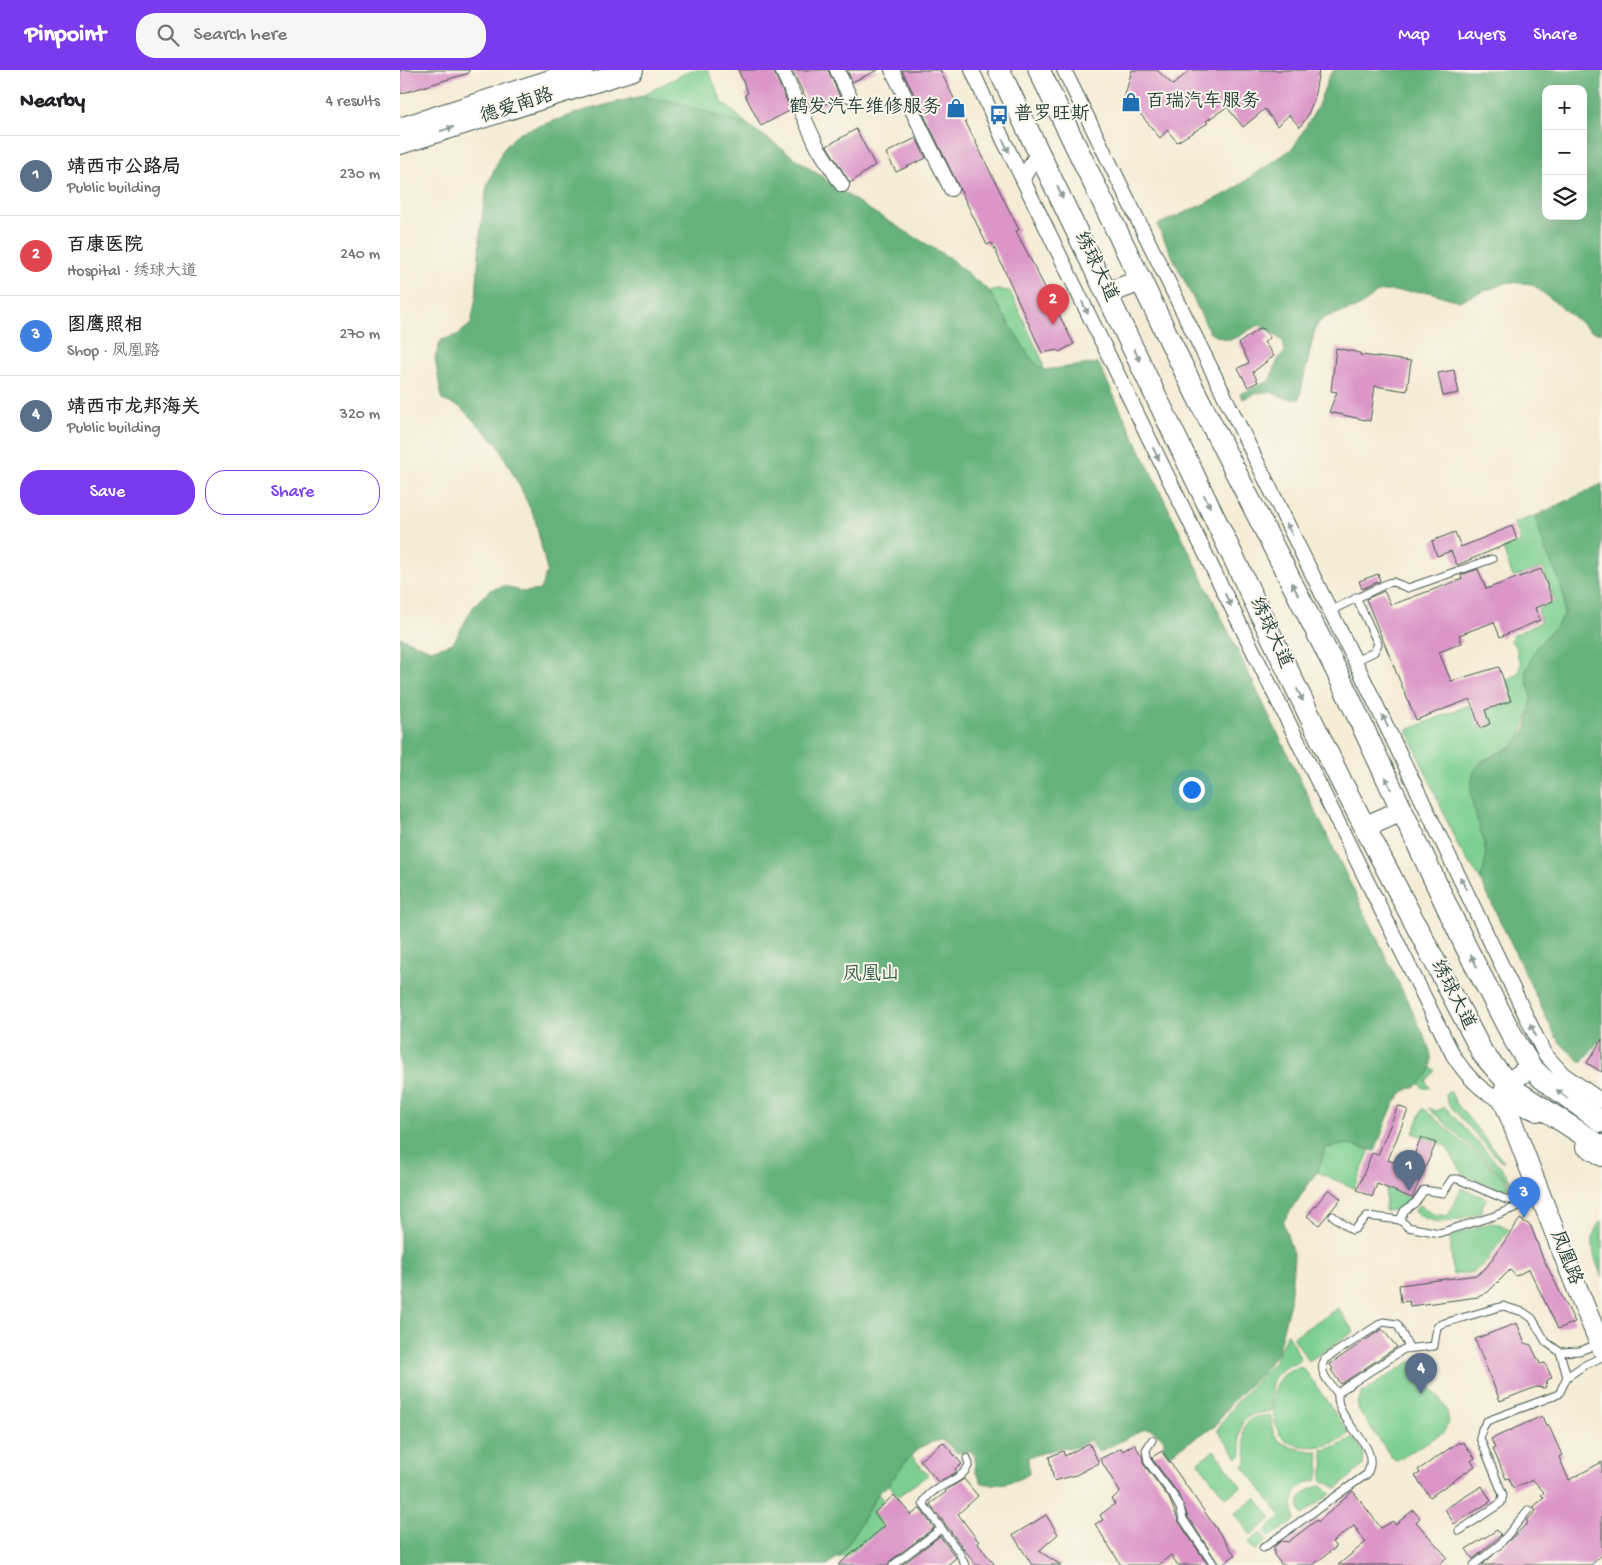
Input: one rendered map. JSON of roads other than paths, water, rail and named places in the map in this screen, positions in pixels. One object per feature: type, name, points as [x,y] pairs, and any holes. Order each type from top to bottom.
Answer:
[{"type":"main road","name":"德爱南路","points":[[400,128],[582,70]]},
{"type":"main road","name":"德爱南路","points":[[400,144],[633,70]]},
{"type":"main road","name":"绣球大道","points":[[999,70],[1039,149],[1341,781],[1483,1054],[1512,1096],[1602,1147]]},
{"type":"main road","name":"绣球大道","points":[[1039,70],[1337,672],[1466,947],[1537,1073],[1602,1122]]},
{"type":"main road","points":[[1108,293],[1142,280]]},
{"type":"main road","points":[[1365,828],[1401,811]]},
{"type":"main road","points":[[1512,1096],[1537,1073]]},
{"type":"main road","name":"凤凰路","points":[[1512,1096],[1540,1193],[1560,1249],[1601,1349]]},
{"type":"main road","name":"凤凰路","points":[[1512,1096],[1571,1249],[1602,1319]]},
{"type":"street","points":[[782,70],[817,146],[842,185]]},
{"type":"street","points":[[837,70],[849,95]]},
{"type":"street","points":[[892,70],[951,189]]},
{"type":"street","points":[[972,70],[1022,179],[1453,1054],[1474,1082],[1494,1097],[1512,1096],[1602,1159]]},
{"type":"street","points":[[1064,70],[1376,703],[1544,1053],[1550,1063],[1568,1078],[1602,1100]]},
{"type":"street","points":[[1076,143],[1092,127]]},
{"type":"street","points":[[1022,179],[1039,149]]},
{"type":"street","points":[[1263,525],[1280,511]]},
{"type":"street","points":[[1310,617],[1323,596]]},
{"type":"street","points":[[1337,672],[1354,658]]},
{"type":"street","points":[[1359,719],[1376,703]]},
{"type":"street","points":[[1341,781],[1341,828]]},
{"type":"lane","points":[[1330,611],[1388,583],[1393,582],[1408,588],[1492,559]]},
{"type":"lane","points":[[1354,658],[1374,652],[1378,644],[1356,597]]},
{"type":"lane","points":[[1400,1220],[1404,1211],[1416,1202],[1424,1190],[1443,1193],[1452,1179],[1458,1179],[1507,1200],[1515,1200],[1540,1193]]},
{"type":"lane","points":[[1334,1216],[1352,1230],[1356,1229],[1367,1216],[1400,1220],[1408,1227],[1439,1233],[1494,1216],[1540,1193]]},
{"type":"lane","points":[[1338,1394],[1360,1377],[1409,1347],[1434,1346],[1437,1327],[1441,1324],[1503,1306],[1523,1312],[1532,1318],[1546,1342],[1560,1352],[1601,1349]]},
{"type":"lane","points":[[1263,1548],[1367,1474],[1370,1468],[1370,1453],[1340,1410],[1338,1394],[1322,1372],[1322,1365],[1325,1359],[1383,1322],[1397,1324],[1409,1347]]},
{"type":"lane","points":[[1459,1531],[1501,1503],[1503,1496],[1480,1438],[1482,1428],[1487,1421],[1559,1394],[1567,1378],[1601,1349]]},
{"type":"lane","points":[[1560,1352],[1567,1378]]},
{"type":"lane","points":[[1152,1440],[1146,1450],[1148,1462],[1173,1496],[1180,1508],[1182,1519],[1214,1565]]},
{"type":"lane","points":[[955,1565],[964,1563],[959,1552],[923,1504],[928,1495],[963,1473],[969,1464],[968,1458]]},
{"type":"lane","points":[[1474,1565],[1500,1544],[1528,1510]]},
{"type":"lane","points":[[893,1565],[942,1529]]},
{"type":"place","name":"百瑞汽车服务","points":[[1131,102]]},
{"type":"place","name":"鹤发汽车维修服务","points":[[956,108]]},
{"type":"place","name":"普罗旺斯","points":[[999,115]]},
{"type":"place","name":"百康医院","points":[[1053,325]]},
{"type":"place","name":"靖西市公路局","points":[[1409,1191]]},
{"type":"place","name":"图鹰照相","points":[[1524,1218]]},
{"type":"place","name":"靖西市龙邦海关","points":[[1421,1394]]},
{"type":"park label","name":"凤凰山","points":[[871,975]]}]
